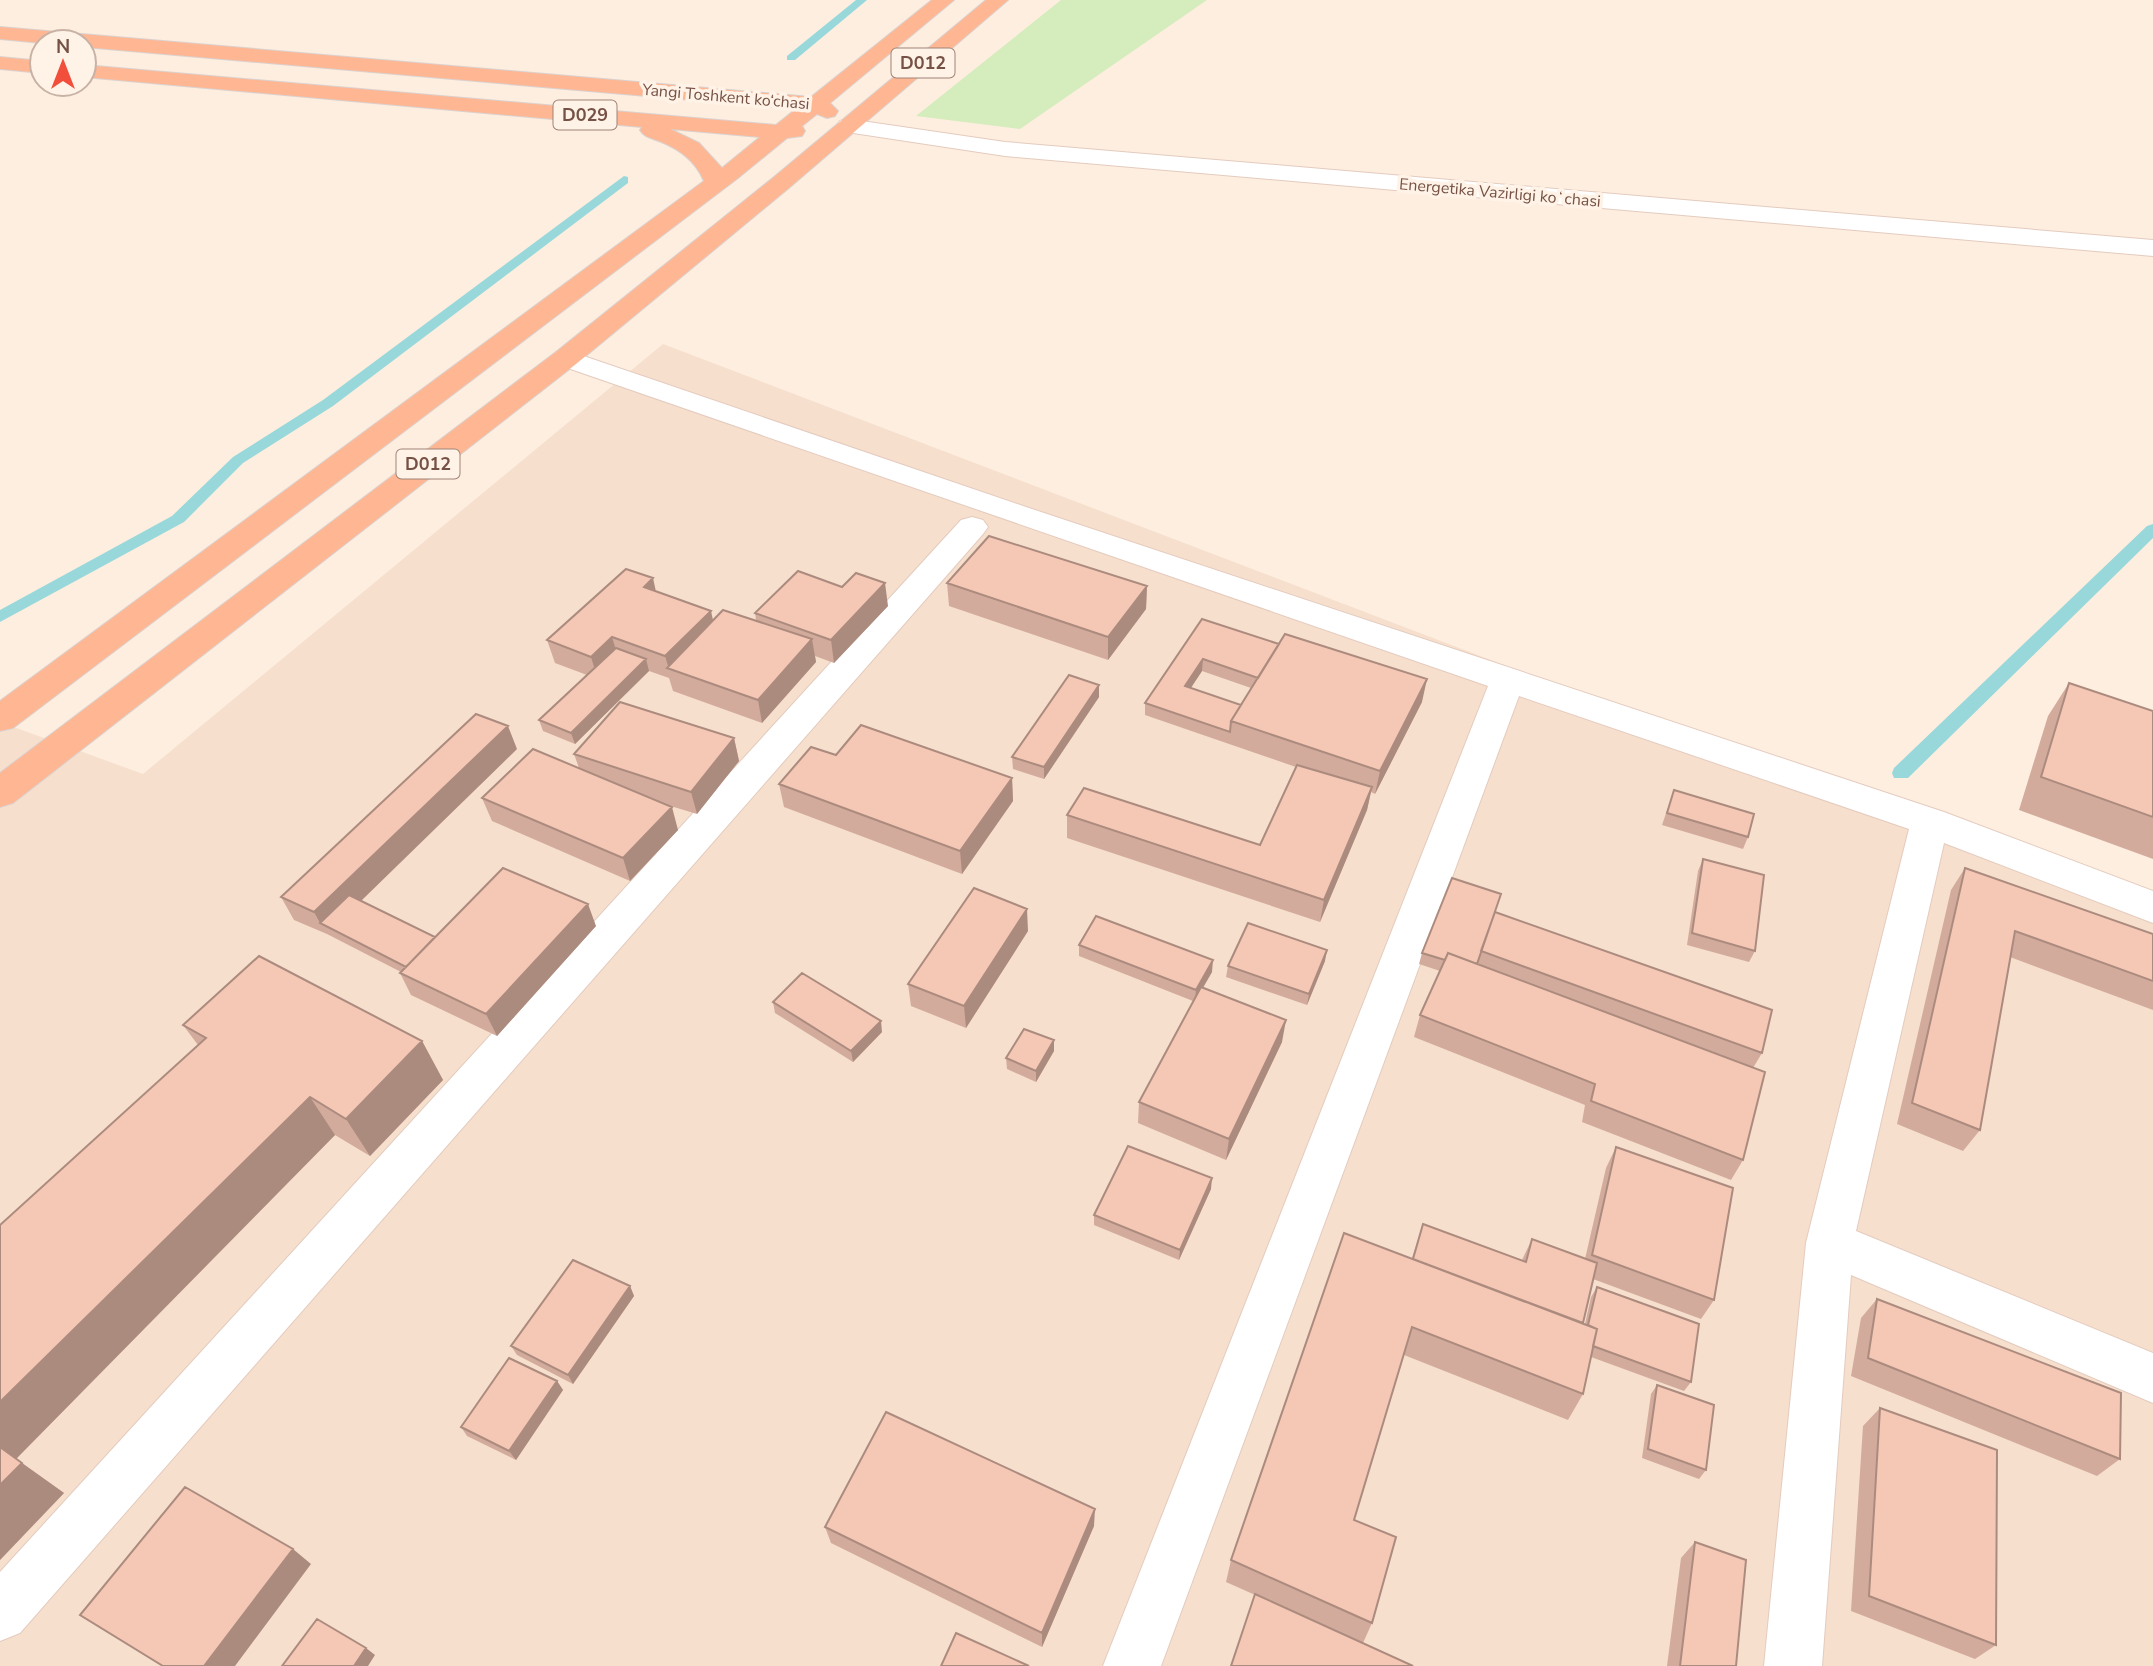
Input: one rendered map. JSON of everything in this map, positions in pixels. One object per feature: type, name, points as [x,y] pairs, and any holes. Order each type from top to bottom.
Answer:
[{"type":"highway","name":"D012","points":[[0,719],[717,182],[884,51],[944,0]]},
{"type":"highway","name":"D012","points":[[0,793],[566,358],[998,0]]},
{"type":"highway","name":"Yangi Toshkent ko‘chasi","points":[[0,33],[817,104],[848,126]]},
{"type":"highway","points":[[818,73],[884,51]]},
{"type":"highway","points":[[0,63],[28,66]]},
{"type":"highway","name":"Yangi Toshkent ko‘chasi","points":[[98,72],[782,132],[848,126]]},
{"type":"highway","points":[[695,93],[758,88],[789,82]]},
{"type":"highway","points":[[614,117],[669,136],[696,150],[713,170],[717,182]]},
{"type":"street","name":"Energetika Vazirligi koʻchasi","points":[[848,126],[1005,149],[2153,248]]},
{"type":"street","points":[[566,358],[989,505],[1930,822],[2153,907]]},
{"type":"street","points":[[0,1613],[972,527]]},
{"type":"street","points":[[1132,1666],[1508,679]]},
{"type":"street","points":[[1793,1666],[1830,1242],[1930,822]]},
{"type":"street","points":[[1830,1242],[2153,1378]]},
{"type":"shaded area","points":[[663,344],[2153,913],[2153,1666],[0,1666],[0,722],[143,774]]},
{"type":"green space","points":[[1061,0],[1207,0],[1020,129],[916,116]]},
{"type":"building","points":[[989,536],[1147,586],[1108,637],[947,583]]},
{"type":"building","points":[[626,569],[653,578],[644,587],[711,611],[665,656],[612,637],[591,657],[547,640]]},
{"type":"building","points":[[798,571],[842,587],[856,573],[885,583],[831,640],[755,613]]},
{"type":"building","points":[[723,610],[812,639],[758,700],[667,668]]},
{"type":"building","points":[[1202,619],[1279,644],[1258,678],[1203,659],[1185,686],[1241,705],[1231,721],[1230,732],[1145,703]]},
{"type":"building","points":[[1285,634],[1427,679],[1380,771],[1231,721]]},
{"type":"building","points":[[616,648],[646,659],[571,733],[539,720]]},
{"type":"building","points":[[1069,675],[1099,685],[1044,767],[1012,757]]},
{"type":"building","points":[[2069,683],[2153,711],[2153,817],[2041,777]]},
{"type":"building","points":[[620,702],[734,738],[691,792],[574,754]]},
{"type":"building","points":[[476,714],[508,726],[314,912],[281,897]]},
{"type":"building","points":[[861,725],[1012,778],[960,851],[779,784],[811,747],[836,755]]},
{"type":"building","points":[[533,749],[672,807],[623,858],[482,798]]},
{"type":"building","points":[[1297,765],[1372,787],[1324,900],[1067,815],[1084,788],[1260,845]]},
{"type":"building","points":[[1674,790],[1754,814],[1748,837],[1667,813]]},
{"type":"building","points":[[1703,859],[1764,875],[1755,951],[1692,933]]},
{"type":"building","points":[[503,868],[588,904],[486,1014],[400,973]]},
{"type":"building","points":[[1965,868],[2153,934],[2153,981],[2015,931],[1980,1130],[1912,1103]]},
{"type":"building","points":[[1452,878],[1501,894],[1477,964],[1448,953],[1445,960],[1422,953]]},
{"type":"building","points":[[974,888],[1027,909],[964,1006],[908,984]]},
{"type":"building","points":[[349,895],[435,937],[406,967],[320,923]]},
{"type":"building","points":[[1495,912],[1772,1010],[1762,1053],[1481,951]]},
{"type":"building","points":[[1096,916],[1213,960],[1196,990],[1079,945]]},
{"type":"building","points":[[1248,923],[1327,950],[1309,994],[1228,966]]},
{"type":"building","points":[[1448,953],[1765,1072],[1743,1160],[1591,1101],[1595,1084],[1420,1015]]},
{"type":"building","points":[[259,956],[422,1041],[346,1119],[310,1097],[0,1402],[0,1225],[206,1038],[183,1025]]},
{"type":"building","points":[[802,973],[881,1021],[851,1051],[773,1002]]},
{"type":"building","points":[[1201,987],[1286,1020],[1229,1139],[1139,1102]]},
{"type":"building","points":[[1024,1029],[1054,1040],[1036,1071],[1006,1058]]},
{"type":"building","points":[[1128,1146],[1212,1178],[1180,1250],[1094,1215]]},
{"type":"building","points":[[1616,1147],[1733,1188],[1714,1300],[1592,1255]]},
{"type":"building","points":[[1423,1224],[1526,1262],[1532,1239],[1597,1263],[1583,1323],[1413,1259]]},
{"type":"building","points":[[1344,1233],[1597,1329],[1583,1394],[1412,1327],[1354,1520],[1396,1537],[1372,1623],[1231,1560]]},
{"type":"building","points":[[573,1260],[630,1286],[568,1375],[511,1346]]},
{"type":"building","points":[[1597,1287],[1699,1324],[1691,1382],[1593,1346],[1597,1329],[1588,1325]]},
{"type":"building","points":[[1877,1299],[2121,1393],[2120,1459],[1868,1358]]},
{"type":"building","points":[[509,1358],[557,1381],[509,1451],[461,1427]]},
{"type":"building","points":[[1657,1385],[1714,1405],[1706,1470],[1648,1449]]},
{"type":"building","points":[[1880,1408],[1997,1450],[1996,1645],[1869,1596]]},
{"type":"building","points":[[886,1412],[1095,1509],[1042,1633],[825,1527]]},
{"type":"building","points":[[0,1447],[22,1463],[0,1485]]},
{"type":"building","points":[[185,1487],[293,1549],[204,1666],[163,1666],[80,1615]]},
{"type":"building","points":[[1695,1542],[1746,1560],[1736,1666],[1680,1666]]},
{"type":"building","points":[[1255,1594],[1413,1666],[1231,1666]]},
{"type":"building","points":[[317,1619],[366,1648],[354,1666],[282,1666]]},
{"type":"building","points":[[956,1633],[1029,1666],[941,1666]]},
{"type":"waterway","points":[[791,58],[862,0]]},
{"type":"waterway","points":[[0,617],[178,519],[238,460],[328,403],[624,180]]},
{"type":"waterway","points":[[1901,773],[2153,529]]}]
